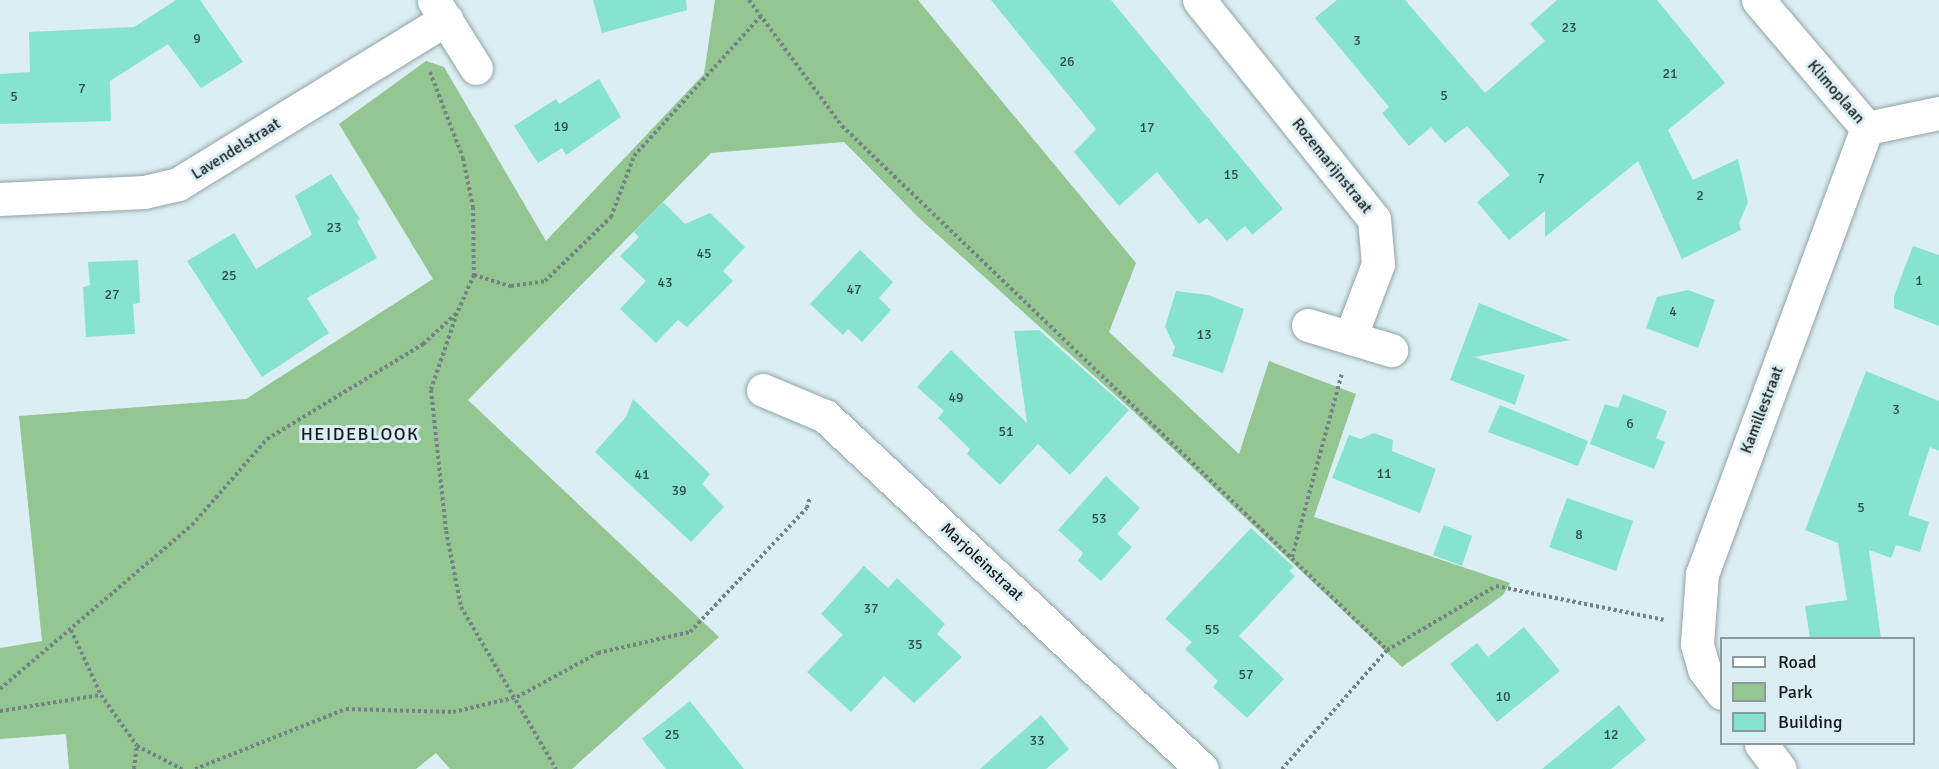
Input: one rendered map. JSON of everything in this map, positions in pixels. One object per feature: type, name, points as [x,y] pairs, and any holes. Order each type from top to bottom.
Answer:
[{"type":"street","name":"Klimoplaan","points":[[1758,0],[1867,128],[1939,113]]},
{"type":"street","name":"Rozemarijnstraat","points":[[1215,5],[1374,219],[1378,264],[1350,338]]},
{"type":"street","name":"Lavendelstraat","points":[[0,199],[144,192],[178,184],[439,9],[476,68]]},
{"type":"street","name":"Kamillestraat","points":[[1720,690],[1704,669],[1697,644],[1702,574],[1867,128]]},
{"type":"street","points":[[1308,325],[1390,350]]},
{"type":"street","name":"Marjoleinstraat","points":[[763,390],[825,416],[1187,765]]},
{"type":"street","points":[[1762,745],[1780,769]]},
{"type":"path","points":[[749,0],[842,126],[1387,650]]},
{"type":"path","points":[[474,275],[511,286],[545,281],[612,217],[634,156],[762,15]]},
{"type":"path","points":[[428,66],[463,158],[473,207],[474,275],[457,313],[431,390],[446,531],[461,607],[517,697],[556,769]]},
{"type":"path","points":[[0,689],[192,525],[267,439],[423,344],[457,313]]},
{"type":"path","points":[[1291,558],[1336,392]]},
{"type":"path","points":[[195,769],[346,709],[453,712],[517,697],[598,653],[690,632],[807,508],[810,497]]},
{"type":"path","points":[[1282,769],[1387,650],[1496,586],[1667,621]]},
{"type":"path","points":[[71,630],[101,694],[137,746],[182,769]]},
{"type":"path","points":[[0,711],[101,694]]},
{"type":"path","points":[[134,769],[137,746]]},
{"type":"green space","points":[[715,0],[918,0],[1136,263],[1109,332],[1239,454],[1269,361],[1356,394],[1314,517],[1510,583],[1503,595],[1402,667],[1133,411],[919,218],[844,142],[711,153],[468,400],[719,637],[572,769],[450,769],[436,753],[416,769],[69,769],[66,734],[0,739],[0,648],[42,641],[19,416],[246,399],[433,279],[339,124],[426,61],[444,67],[546,241],[704,74]]},
{"type":"building","points":[[176,0],[200,0],[243,62],[201,88],[168,44],[110,81],[111,121],[0,124],[0,74],[30,72],[29,32],[134,27]]},
{"type":"building","points":[[593,0],[686,0],[687,10],[602,33]]},
{"type":"building","points":[[991,0],[1111,0],[1283,209],[1252,235],[1245,226],[1227,241],[1207,218],[1199,224],[1157,172],[1119,206],[1074,152],[1096,129]]},
{"type":"building","points":[[1337,0],[1405,0],[1485,93],[1545,41],[1530,24],[1557,0],[1657,0],[1725,83],[1668,130],[1693,180],[1738,159],[1748,202],[1739,223],[1741,230],[1682,259],[1638,161],[1545,237],[1545,211],[1509,240],[1477,202],[1510,175],[1467,126],[1445,143],[1431,127],[1409,146],[1382,113],[1389,107],[1315,18]]},
{"type":"building","points":[[599,79],[621,117],[566,155],[562,148],[538,163],[514,126],[556,99],[559,104]]},
{"type":"building","points":[[331,174],[360,219],[357,221],[377,258],[307,298],[329,333],[262,377],[187,261],[234,233],[256,269],[312,235],[295,196]]},
{"type":"building","points":[[663,202],[685,224],[710,213],[745,247],[723,271],[733,281],[687,327],[678,320],[656,343],[620,309],[646,281],[620,256],[639,237],[634,232]]},
{"type":"building","points":[[1913,246],[1939,255],[1939,326],[1894,308],[1894,296]]},
{"type":"building","points":[[860,250],[893,282],[879,298],[891,310],[862,342],[848,329],[843,335],[810,304]]},
{"type":"building","points":[[138,260],[140,303],[133,304],[135,334],[86,337],[83,287],[90,285],[88,262]]},
{"type":"building","points":[[1688,290],[1715,300],[1698,348],[1646,328],[1657,297]]},
{"type":"building","points":[[1176,291],[1208,295],[1244,309],[1223,373],[1172,356],[1175,347],[1165,327]]},
{"type":"building","points":[[1479,303],[1570,340],[1474,357],[1525,375],[1515,405],[1450,380]]},
{"type":"building","points":[[1039,330],[1129,410],[1070,475],[1038,444],[1000,485],[967,454],[970,449],[938,418],[944,411],[917,387],[951,350],[1027,423],[1014,331]]},
{"type":"building","points":[[1866,371],[1939,401],[1939,451],[1930,447],[1908,515],[1929,522],[1920,552],[1896,545],[1891,558],[1869,550],[1881,637],[1810,637],[1805,606],[1847,600],[1838,543],[1805,530]]},
{"type":"building","points":[[1623,394],[1667,411],[1656,438],[1665,442],[1654,469],[1590,444],[1605,404],[1618,408]]},
{"type":"building","points":[[633,399],[710,474],[702,484],[724,507],[691,542],[595,452],[626,417]]},
{"type":"building","points":[[1500,405],[1588,441],[1578,466],[1488,432]]},
{"type":"building","points":[[1374,433],[1393,440],[1392,451],[1436,469],[1420,513],[1332,478],[1349,435],[1361,439]]},
{"type":"building","points":[[1106,476],[1140,508],[1117,534],[1132,547],[1101,581],[1078,561],[1083,553],[1058,530]]},
{"type":"building","points":[[1567,498],[1633,521],[1616,571],[1549,547]]},
{"type":"building","points":[[1444,525],[1472,536],[1462,566],[1433,555]]},
{"type":"building","points":[[1251,528],[1294,567],[1289,571],[1295,576],[1239,636],[1284,679],[1247,718],[1213,687],[1218,681],[1185,649],[1192,642],[1165,619]]},
{"type":"building","points":[[864,566],[888,588],[897,578],[945,624],[937,634],[962,657],[914,703],[884,676],[851,712],[807,672],[843,635],[821,614]]},
{"type":"building","points":[[1524,627],[1560,671],[1497,722],[1450,664],[1477,643],[1488,657]]},
{"type":"building","points":[[690,701],[744,769],[666,769],[642,739]]},
{"type":"building","points":[[1619,705],[1646,740],[1611,769],[1542,769]]},
{"type":"building","points":[[1041,715],[1069,749],[1046,769],[980,769]]},
{"type":"district","name":"HEIDEBLOOK","points":[[360,434]]}]
